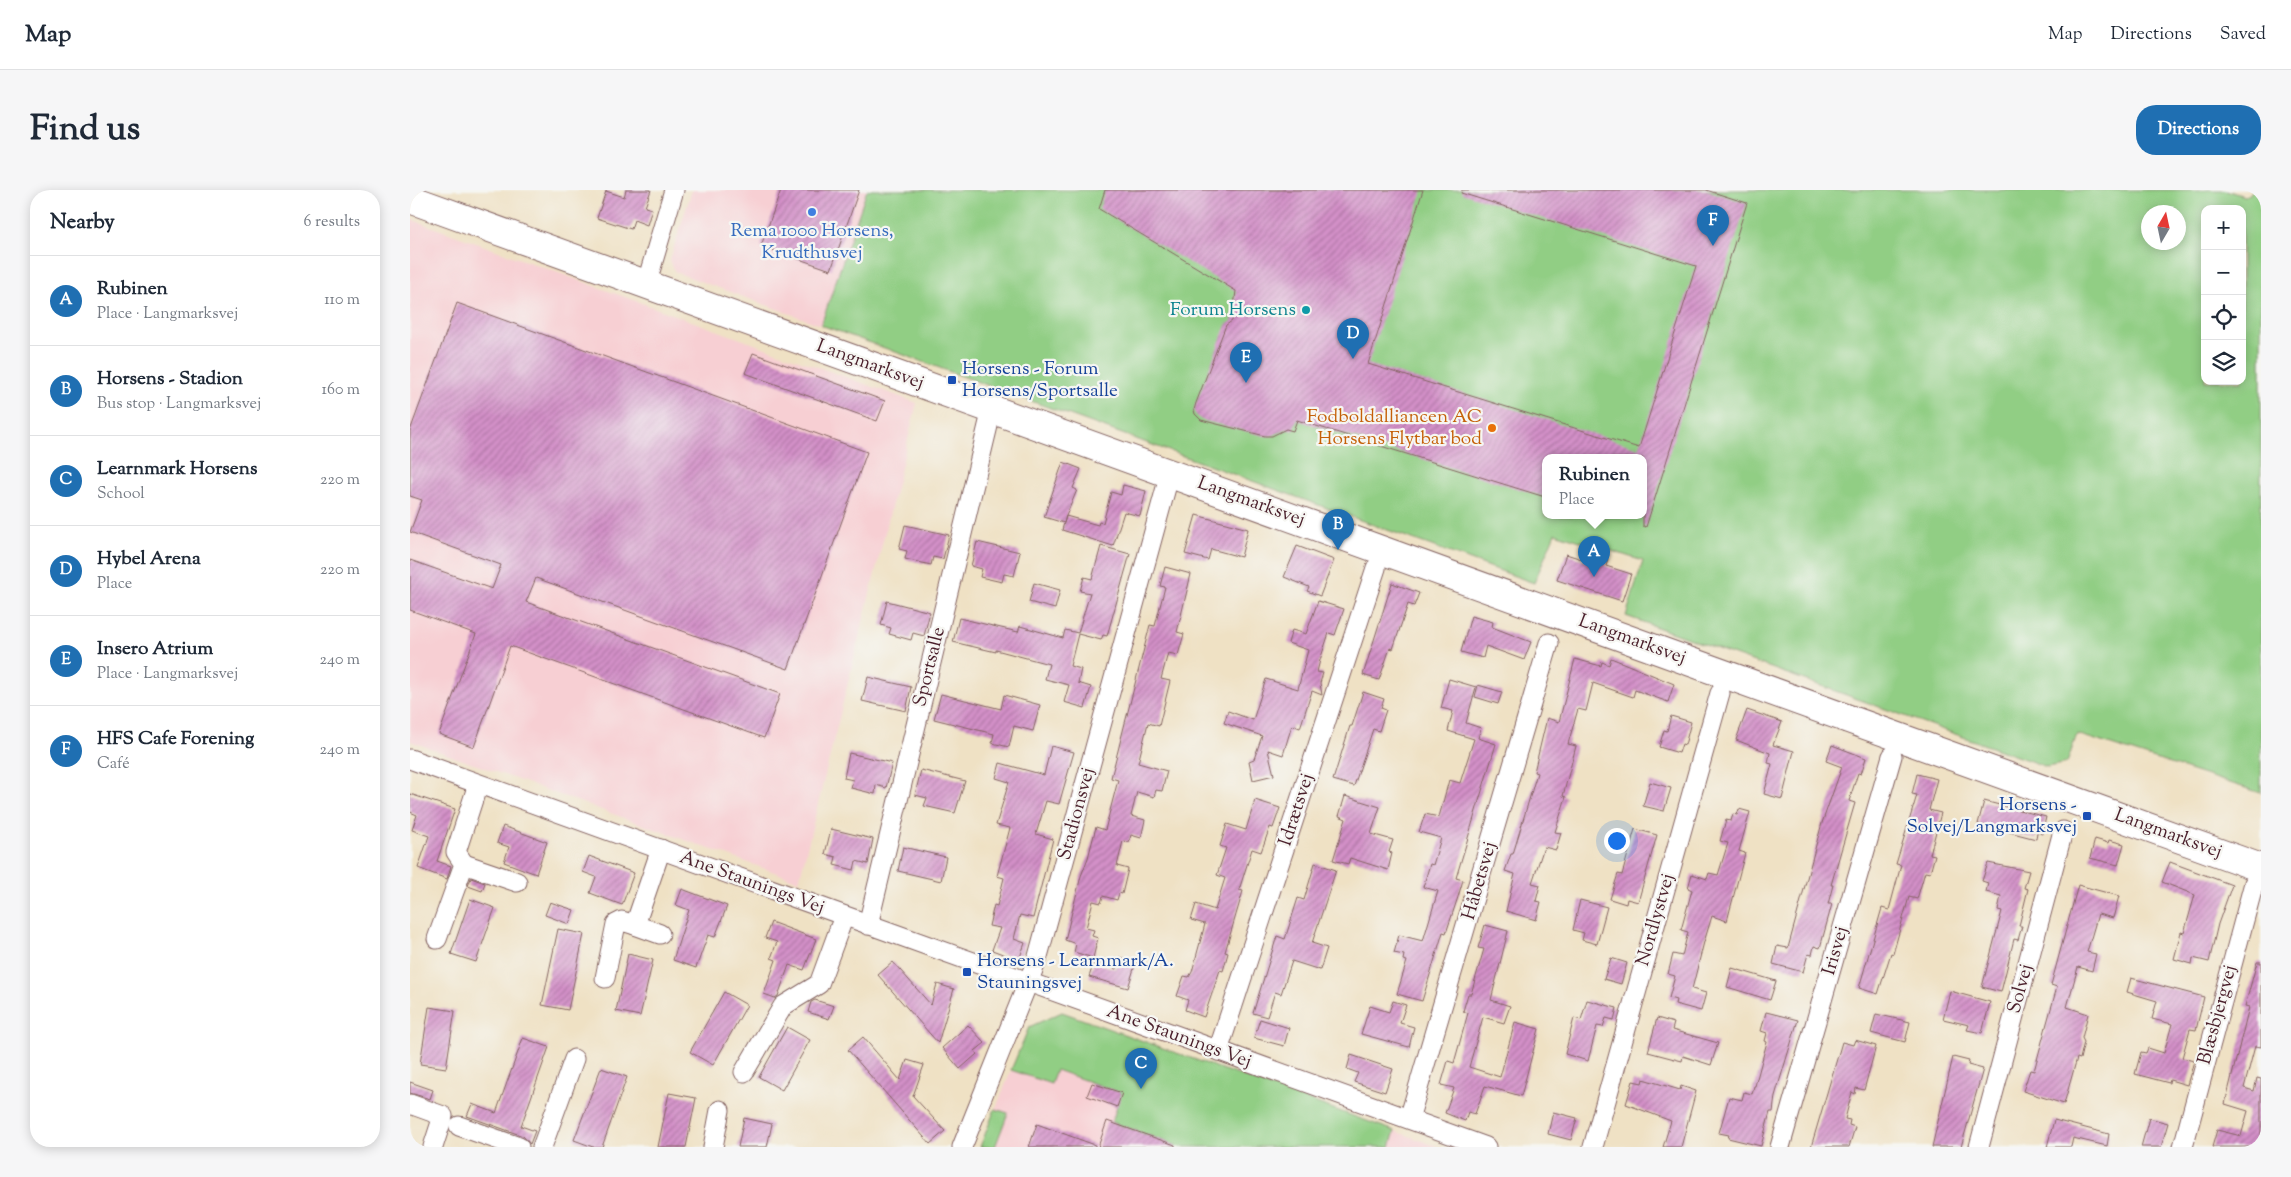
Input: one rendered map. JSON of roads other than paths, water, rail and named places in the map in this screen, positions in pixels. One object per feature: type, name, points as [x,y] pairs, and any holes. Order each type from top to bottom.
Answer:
[{"type":"main road","name":"Langmarksvej","points":[[410,199],[992,409],[1039,428],[1170,473],[2257,876]]},
{"type":"street","points":[[646,285],[674,190]]},
{"type":"street","name":"Sportsalle","points":[[868,925],[992,409]]},
{"type":"street","name":"Stadionsvej","points":[[962,1147],[1037,960],[1170,473]]},
{"type":"street","name":"Idrætsvej","points":[[1218,1051],[1376,568]]},
{"type":"street","name":"Håbetsvej","points":[[1409,1119],[1549,643]]},
{"type":"street","name":"Nordlystvej","points":[[1593,1147],[1720,693]]},
{"type":"street","name":"Irisvej","points":[[1780,1147],[1892,756]]},
{"type":"street","name":"Ane Staunings Vej","points":[[410,759],[1486,1147]]},
{"type":"street","points":[[478,784],[456,852],[464,864],[517,882]]},
{"type":"street","name":"Solvej","points":[[1980,1147],[2063,831]]},
{"type":"street","name":"Ane Staunings Vej","points":[[635,925],[661,849]]},
{"type":"street","points":[[436,939],[464,864]]},
{"type":"street","name":"Blæsbjergvej","points":[[2183,1147],[2257,876]]},
{"type":"street","name":"Ane Staunings Vej","points":[[744,1072],[783,1006],[819,984],[844,916]]},
{"type":"street","points":[[605,978],[616,924],[622,921],[660,934]]},
{"type":"street","points":[[542,1147],[574,1059]]},
{"type":"street","points":[[410,1104],[443,1116],[432,1147]]},
{"type":"street","points":[[713,1147],[720,1110]]},
{"type":"street","points":[[459,1126],[519,1147]]},
{"type":"place","name":"Rema 1000 Horsens, Krudthusvej","points":[[812,212]]},
{"type":"place","name":"HFS Cafe Forening","points":[[1713,246]]},
{"type":"place","name":"Forum Horsens","points":[[1306,310]]},
{"type":"place","name":"Hybel Arena","points":[[1353,359]]},
{"type":"place","name":"Horsens - Forum Horsens/Sportsalle","points":[[952,380]]},
{"type":"place","name":"Insero Atrium","points":[[1246,383]]},
{"type":"place","name":"Fodboldalliancen AC Horsens Flytbar bod","points":[[1492,428]]},
{"type":"place","name":"Horsens - Stadion","points":[[1338,550]]},
{"type":"place","name":"Rubinen","points":[[1594,577]]},
{"type":"place","name":"Horsens - Solvej/Langmarksvej","points":[[2087,816]]},
{"type":"place","name":"Horsens - Learnmark/A. Stauningsvej","points":[[967,972]]},
{"type":"place","name":"Learnmark Horsens","points":[[1141,1089]]}]
